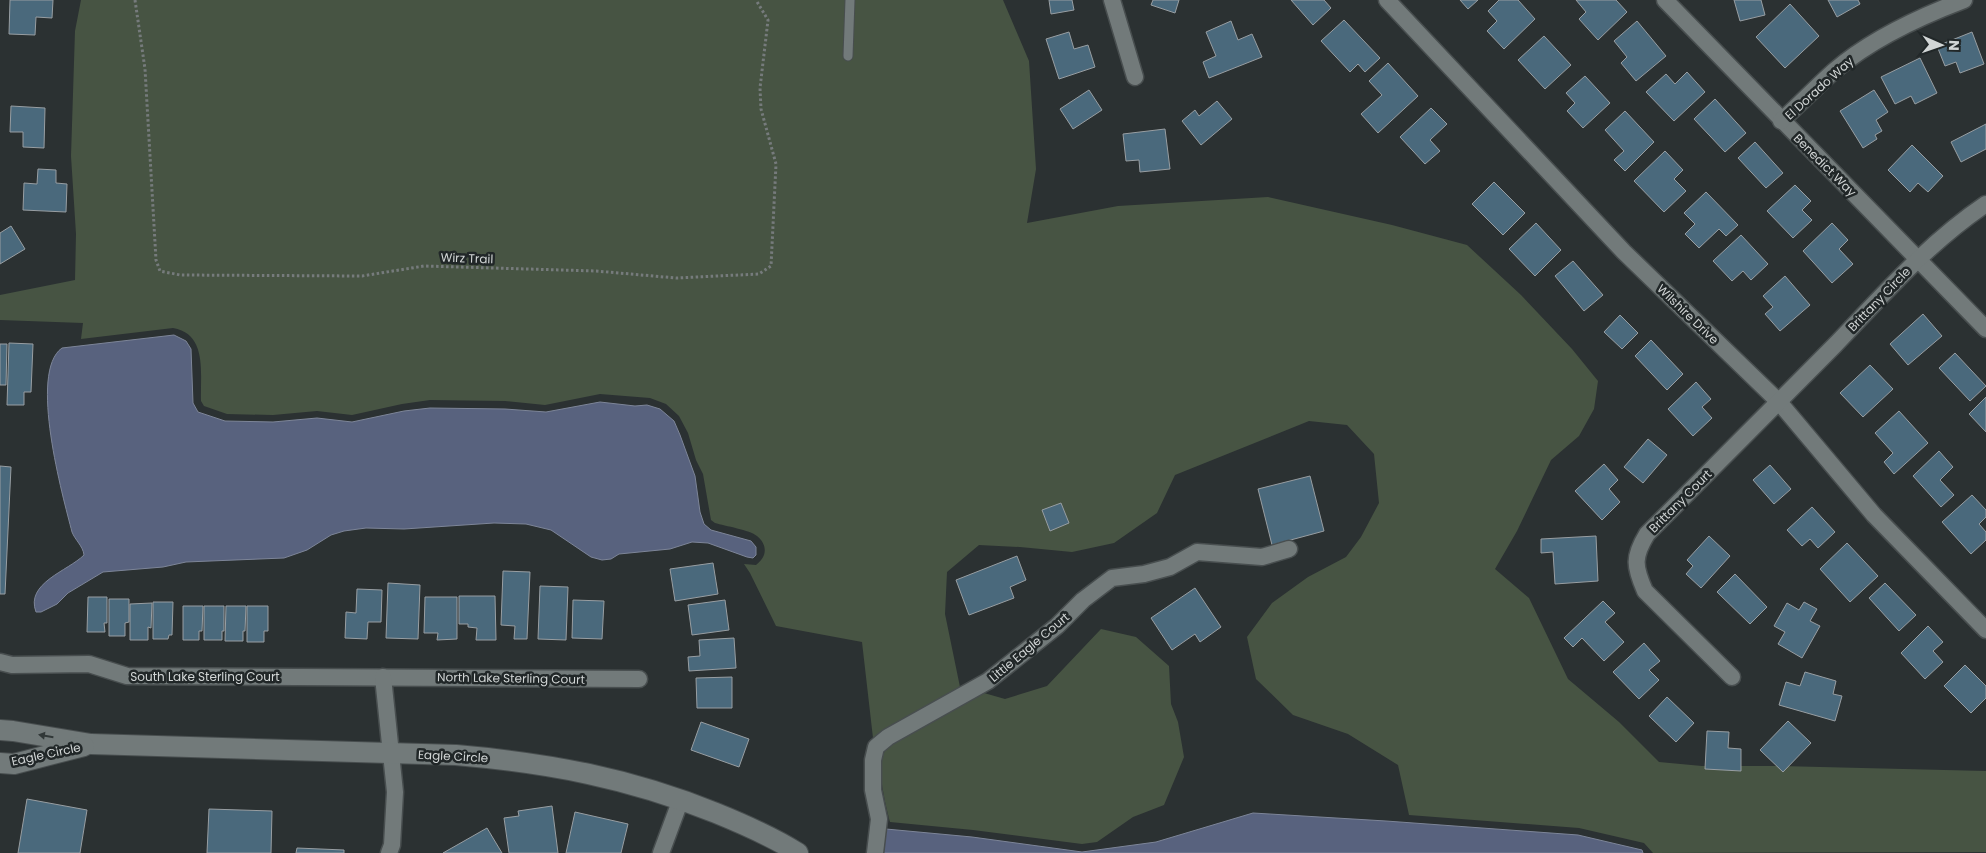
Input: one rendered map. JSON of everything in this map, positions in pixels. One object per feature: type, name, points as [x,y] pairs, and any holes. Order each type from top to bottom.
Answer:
[{"type":"street","points":[[1112,0],[1135,77]]},
{"type":"street","name":"Wilshire Drive","points":[[1387,0],[1624,252],[1779,402],[1874,515],[1986,630]]},
{"type":"street","name":"Benedict Way","points":[[1665,0],[1986,329]]},
{"type":"street","name":"El Dorado Way","points":[[1782,121],[1835,70],[1864,49],[1926,15],[1964,0]]},
{"type":"street","name":"Brittany Circle","points":[[1779,402],[1918,259],[1961,221],[1986,204]]},
{"type":"street","name":"Brittany Court","points":[[1732,676],[1645,591],[1636,572],[1637,550],[1647,534],[1779,402]]},
{"type":"street","name":"Little Eagle Court","points":[[876,853],[880,819],[873,790],[872,760],[876,747],[888,737],[988,681],[1057,626],[1083,600],[1112,578],[1144,574],[1170,567],[1197,552],[1262,557],[1289,549]]},
{"type":"street","name":"South Lake Sterling Court","points":[[0,662],[12,665],[89,664],[127,676],[383,676]]},
{"type":"street","points":[[383,676],[394,792],[392,845],[389,853]]},
{"type":"street","name":"North Lake Sterling Court","points":[[383,676],[639,679]]},
{"type":"street","name":"Eagle Circle","points":[[0,730],[13,730],[91,744],[456,755],[510,759],[556,766],[611,778],[681,799],[738,822],[798,853]]},
{"type":"street","name":"Eagle Circle","points":[[0,763],[14,764],[91,744]]},
{"type":"street","points":[[661,853],[681,799]]},
{"type":"lane","points":[[848,56],[850,0]]},
{"type":"path","name":"Wirz Trail","points":[[135,0],[145,69],[156,260],[160,270],[180,275],[362,276],[424,266],[596,271],[676,278],[759,274],[772,266],[776,164],[761,109],[760,88],[768,20],[756,0]]},
{"type":"green space","points":[[81,0],[1003,0],[1029,61],[1036,169],[1027,223],[1118,206],[1268,197],[1392,225],[1467,245],[1521,295],[1572,349],[1598,381],[1594,409],[1579,436],[1551,460],[1517,531],[1495,569],[1529,598],[1568,679],[1619,722],[1659,762],[1702,766],[1986,771],[1986,852],[1653,853],[1644,843],[1579,828],[1409,815],[1398,765],[1348,734],[1293,715],[1256,679],[1247,637],[1272,603],[1308,577],[1346,557],[1361,537],[1379,503],[1374,454],[1347,425],[1309,421],[1175,475],[1157,513],[1114,543],[1072,552],[979,545],[947,572],[945,614],[960,687],[883,730],[873,738],[862,642],[776,626],[744,564],[756,565],[760,562],[765,551],[763,543],[754,534],[715,523],[711,520],[703,474],[696,460],[688,433],[679,416],[666,404],[650,398],[600,394],[545,405],[505,401],[430,400],[352,415],[317,411],[273,415],[227,414],[204,406],[201,401],[200,357],[192,338],[184,332],[173,328],[81,339],[83,323],[0,320],[0,295],[75,280],[76,234],[71,156],[75,31]]},
{"type":"green space","points":[[1101,629],[1136,637],[1169,666],[1171,704],[1178,722],[1184,757],[1164,805],[1133,817],[1097,842],[1082,844],[973,830],[890,822],[881,775],[882,757],[887,749],[894,743],[984,693],[1005,699],[1047,686]]},
{"type":"water","points":[[174,335],[186,341],[191,349],[193,403],[198,412],[225,421],[273,422],[317,418],[352,422],[404,411],[430,408],[505,409],[546,412],[600,402],[635,406],[647,405],[660,409],[674,421],[680,435],[695,476],[700,512],[704,524],[711,530],[751,541],[756,547],[756,555],[753,558],[747,557],[708,543],[692,542],[670,549],[619,554],[611,559],[602,560],[591,557],[551,530],[526,524],[494,523],[404,529],[366,528],[331,535],[307,550],[284,558],[186,562],[163,567],[103,572],[68,593],[57,604],[41,612],[36,612],[34,602],[42,585],[84,555],[72,532],[51,436],[48,382],[52,361],[62,348]]},
{"type":"water","points":[[1253,813],[1578,835],[1642,850],[1643,853],[884,853],[876,849],[886,829],[972,837],[1082,852],[1156,842]]},
{"type":"building","points":[[10,0],[53,0],[52,18],[36,17],[35,35],[9,34]]},
{"type":"building","points":[[1049,0],[1072,0],[1074,10],[1051,14]]},
{"type":"building","points":[[1153,0],[1179,0],[1175,13],[1151,5]]},
{"type":"building","points":[[1291,0],[1324,0],[1331,8],[1313,25]]},
{"type":"building","points":[[1460,0],[1478,0],[1468,9]]},
{"type":"building","points":[[1499,0],[1518,0],[1535,19],[1504,49],[1487,31],[1497,21],[1488,11]]},
{"type":"building","points":[[1576,0],[1616,0],[1627,12],[1598,40],[1579,19],[1586,12]]},
{"type":"building","points":[[1734,0],[1761,0],[1765,15],[1740,21]]},
{"type":"building","points":[[1828,0],[1858,0],[1860,4],[1837,17]]},
{"type":"building","points":[[1790,4],[1819,36],[1785,68],[1756,37]]},
{"type":"building","points":[[1344,20],[1380,58],[1365,72],[1358,64],[1350,72],[1321,41]]},
{"type":"building","points":[[1231,21],[1238,40],[1252,34],[1262,57],[1209,78],[1203,62],[1216,56],[1206,32]]},
{"type":"building","points":[[1637,21],[1666,56],[1636,81],[1621,63],[1627,57],[1614,41]]},
{"type":"building","points":[[1069,32],[1074,49],[1088,45],[1095,67],[1059,79],[1046,39]]},
{"type":"building","points":[[1972,32],[1984,64],[1960,73],[1956,62],[1945,66],[1937,46]]},
{"type":"building","points":[[1544,36],[1571,65],[1545,89],[1518,60]]},
{"type":"building","points":[[1920,58],[1937,93],[1915,104],[1911,96],[1895,104],[1881,77]]},
{"type":"building","points":[[1388,63],[1418,96],[1378,133],[1361,114],[1382,95],[1369,81]]},
{"type":"building","points":[[1687,72],[1705,92],[1674,121],[1646,92],[1666,74],[1675,84]]},
{"type":"building","points":[[1585,76],[1610,103],[1583,128],[1567,111],[1575,103],[1566,93]]},
{"type":"building","points":[[1089,90],[1102,110],[1073,129],[1060,109]]},
{"type":"building","points":[[1874,90],[1888,112],[1876,120],[1882,131],[1875,135],[1877,139],[1863,148],[1840,111]]},
{"type":"building","points":[[1715,99],[1746,133],[1725,152],[1694,119]]},
{"type":"building","points":[[1217,101],[1232,119],[1201,145],[1182,121],[1195,110],[1199,116]]},
{"type":"building","points":[[11,106],[45,108],[44,148],[23,147],[23,132],[10,132]]},
{"type":"building","points":[[1431,108],[1447,124],[1430,140],[1440,151],[1425,164],[1400,137]]},
{"type":"building","points":[[1625,111],[1654,142],[1625,171],[1614,160],[1624,151],[1605,130]]},
{"type":"building","points":[[1986,124],[1986,149],[1961,162],[1951,142]]},
{"type":"building","points":[[1165,129],[1170,169],[1140,172],[1139,160],[1126,161],[1123,134]]},
{"type":"building","points":[[1755,142],[1783,173],[1766,188],[1738,158]]},
{"type":"building","points":[[1912,145],[1943,176],[1928,192],[1918,183],[1910,192],[1888,170]]},
{"type":"building","points":[[1665,151],[1683,170],[1674,179],[1686,191],[1664,212],[1634,181]]},
{"type":"building","points":[[38,169],[56,170],[56,183],[67,184],[66,212],[23,210],[24,183],[37,184]]},
{"type":"building","points":[[1494,182],[1525,213],[1503,235],[1472,204]]},
{"type":"building","points":[[1795,185],[1811,201],[1802,210],[1812,220],[1793,238],[1767,211]]},
{"type":"building","points":[[1706,192],[1738,225],[1726,236],[1719,229],[1699,248],[1685,234],[1695,224],[1684,213]]},
{"type":"building","points":[[1536,223],[1561,250],[1535,276],[1509,249]]},
{"type":"building","points":[[1832,223],[1848,240],[1839,249],[1853,264],[1832,283],[1803,251]]},
{"type":"building","points":[[11,226],[25,249],[0,264],[0,233]]},
{"type":"building","points":[[1741,235],[1768,264],[1751,280],[1743,271],[1732,281],[1713,261]]},
{"type":"building","points":[[1573,261],[1603,295],[1584,311],[1555,276]]},
{"type":"building","points":[[1785,276],[1810,305],[1780,331],[1765,314],[1773,307],[1763,296]]},
{"type":"building","points":[[1923,314],[1942,336],[1908,365],[1890,344]]},
{"type":"building","points":[[1620,315],[1638,333],[1622,349],[1604,332]]},
{"type":"building","points":[[1651,340],[1683,374],[1667,390],[1635,356]]},
{"type":"building","points":[[9,343],[33,344],[31,392],[24,392],[24,405],[7,405]]},
{"type":"building","points":[[0,344],[7,344],[6,385],[0,385]]},
{"type":"building","points":[[1955,353],[1986,386],[1970,401],[1939,368]]},
{"type":"building","points":[[1870,365],[1893,389],[1863,417],[1840,393]]},
{"type":"building","points":[[1696,382],[1711,399],[1702,407],[1712,418],[1693,436],[1668,409]]},
{"type":"building","points":[[1986,397],[1986,432],[1969,414]]},
{"type":"building","points":[[1899,411],[1928,443],[1894,474],[1884,462],[1893,453],[1875,433]]},
{"type":"building","points":[[1648,439],[1667,455],[1643,483],[1624,467]]},
{"type":"building","points":[[1939,451],[1953,467],[1940,480],[1954,495],[1941,507],[1913,476]]},
{"type":"building","points":[[1604,464],[1618,480],[1609,489],[1620,502],[1602,520],[1575,491]]},
{"type":"building","points":[[1770,465],[1791,489],[1774,504],[1753,480]]},
{"type":"building","points":[[0,466],[11,467],[5,594],[0,594]]},
{"type":"building","points":[[1310,476],[1324,531],[1272,545],[1258,489]]},
{"type":"building","points":[[1972,495],[1986,510],[1986,517],[1979,524],[1986,532],[1986,540],[1971,554],[1942,522]]},
{"type":"building","points":[[1061,503],[1069,523],[1050,531],[1042,510]]},
{"type":"building","points":[[1812,507],[1835,532],[1818,548],[1810,539],[1802,546],[1787,530]]},
{"type":"building","points":[[1596,536],[1598,581],[1555,584],[1553,552],[1541,553],[1541,539]]},
{"type":"building","points":[[1709,536],[1730,556],[1701,588],[1686,574],[1693,566],[1687,560]]},
{"type":"building","points":[[1847,543],[1878,576],[1850,602],[1820,569]]},
{"type":"building","points":[[1017,556],[1026,580],[1010,587],[1014,598],[969,615],[956,580]]},
{"type":"building","points":[[713,563],[718,594],[675,601],[670,569]]},
{"type":"building","points":[[503,571],[530,572],[527,639],[514,639],[515,626],[501,625]]},
{"type":"building","points":[[1735,574],[1767,607],[1750,624],[1717,592]]},
{"type":"building","points":[[388,583],[420,585],[418,639],[386,638]]},
{"type":"building","points":[[1885,583],[1916,615],[1899,631],[1869,598]]},
{"type":"building","points":[[540,586],[568,587],[566,640],[538,639]]},
{"type":"building","points":[[1195,588],[1221,627],[1200,642],[1195,634],[1172,650],[1151,618]]},
{"type":"building","points":[[357,589],[382,590],[381,622],[368,622],[367,639],[345,638],[346,612],[356,613]]},
{"type":"building","points":[[459,596],[495,596],[496,640],[476,640],[477,628],[468,627],[468,624],[459,624]]},
{"type":"building","points":[[88,597],[107,597],[107,623],[104,623],[105,632],[87,632]]},
{"type":"building","points":[[425,597],[457,597],[457,639],[437,640],[438,633],[424,633]]},
{"type":"building","points":[[109,599],[129,599],[129,622],[125,623],[125,636],[109,636]]},
{"type":"building","points":[[573,600],[604,601],[602,639],[572,638]]},
{"type":"building","points":[[725,600],[729,630],[692,635],[688,605]]},
{"type":"building","points":[[1603,601],[1615,613],[1605,622],[1624,642],[1604,661],[1582,638],[1573,647],[1564,638]]},
{"type":"building","points":[[153,602],[173,602],[172,635],[169,635],[168,639],[153,639]]},
{"type":"building","points":[[1804,602],[1817,609],[1810,621],[1820,626],[1802,658],[1778,644],[1785,632],[1774,626],[1787,603],[1799,610]]},
{"type":"building","points":[[152,603],[151,628],[148,627],[148,640],[130,640],[130,604]]},
{"type":"building","points":[[183,606],[203,606],[202,631],[199,631],[199,640],[183,640]]},
{"type":"building","points":[[204,606],[224,606],[222,640],[204,640]]},
{"type":"building","points":[[226,606],[246,606],[243,641],[225,641]]},
{"type":"building","points":[[247,606],[268,606],[268,631],[264,631],[264,642],[247,642]]},
{"type":"building","points":[[1928,626],[1943,642],[1933,651],[1943,662],[1925,679],[1901,653]]},
{"type":"building","points":[[734,638],[736,668],[689,671],[688,657],[700,656],[699,640]]},
{"type":"building","points":[[1644,643],[1660,661],[1649,670],[1659,680],[1639,699],[1613,672]]},
{"type":"building","points":[[1965,665],[1986,686],[1986,698],[1971,713],[1944,686]]},
{"type":"building","points":[[1805,672],[1836,681],[1833,694],[1842,696],[1835,721],[1779,705],[1786,682],[1800,686]]},
{"type":"building","points":[[732,677],[732,708],[697,708],[696,678]]},
{"type":"building","points":[[1667,697],[1694,723],[1676,742],[1649,716]]},
{"type":"building","points":[[1788,721],[1811,743],[1783,772],[1760,750]]},
{"type":"building","points":[[701,722],[749,739],[739,767],[691,750]]},
{"type":"building","points":[[1707,731],[1729,732],[1728,748],[1741,749],[1741,771],[1705,769]]},
{"type":"building","points":[[27,799],[87,810],[80,853],[18,853]]},
{"type":"building","points":[[552,806],[558,853],[509,853],[504,818],[519,816],[518,811]]},
{"type":"building","points":[[209,809],[272,811],[271,853],[207,853]]},
{"type":"building","points":[[575,812],[628,824],[621,853],[566,853]]},
{"type":"building","points":[[487,828],[502,853],[443,853]]},
{"type":"building","points":[[297,848],[344,850],[344,853],[296,853]]}]
